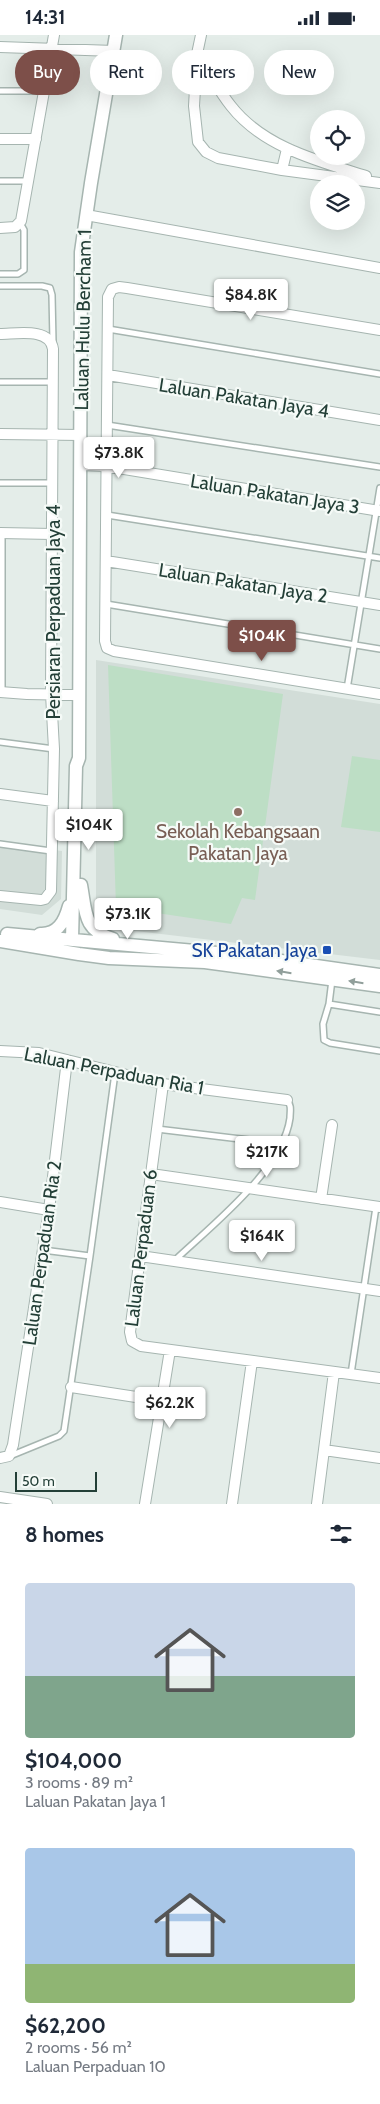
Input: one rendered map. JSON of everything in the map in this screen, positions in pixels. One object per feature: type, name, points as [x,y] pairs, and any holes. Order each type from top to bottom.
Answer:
[{"type":"street","points":[[52,48],[54,35]]},
{"type":"street","name":"Laluan Hulu Bercham 1","points":[[114,50],[116,35]]},
{"type":"street","points":[[198,50],[201,35]]},
{"type":"street","points":[[0,47],[93,50]]},
{"type":"street","points":[[0,228],[15,227],[20,223],[43,95]]},
{"type":"street","name":"Laluan Hulu Bercham 1","points":[[76,943],[78,884],[76,766],[79,758],[81,252],[106,95]]},
{"type":"street","points":[[195,95],[198,142],[206,152],[218,158],[282,170],[380,182]]},
{"type":"street","points":[[224,95],[231,106],[250,125],[287,149],[380,182]]},
{"type":"street","points":[[0,139],[36,139]]},
{"type":"street","points":[[282,170],[287,149]]},
{"type":"street","points":[[86,215],[380,268]]},
{"type":"street","points":[[380,329],[127,288],[115,287],[109,293],[105,641],[108,648],[114,651],[380,694]]},
{"type":"street","points":[[0,335],[43,335],[53,345]]},
{"type":"street","name":"Persiaran Perpaduan Jaya 4","points":[[0,896],[41,900],[45,899],[52,891],[54,851],[54,749],[51,694],[54,483],[53,345]]},
{"type":"street","name":"Laluan Pakatan Jaya 4","points":[[108,375],[380,420]]},
{"type":"street","points":[[0,434],[81,435]]},
{"type":"street","name":"Laluan Pakatan Jaya 3","points":[[80,465],[106,466],[378,511]]},
{"type":"street","points":[[1,533],[52,534]]},
{"type":"street","name":"Laluan Pakatan Jaya 2","points":[[106,561],[380,605]]},
{"type":"street","points":[[1,692],[79,695]]},
{"type":"street","points":[[0,794],[53,801]]},
{"type":"street","points":[[0,933],[45,934],[55,930],[66,917],[78,884]]},
{"type":"street","points":[[78,884],[87,922],[100,935],[166,948],[333,973],[380,986]]},
{"type":"street","points":[[0,933],[76,943],[166,948]]},
{"type":"street","points":[[0,941],[54,951],[109,958],[174,959]]},
{"type":"street","points":[[33,946],[76,943],[83,949],[174,959],[253,967],[380,975]]},
{"type":"street","name":"Laluan Perpaduan Ria 1","points":[[0,1051],[39,1053],[163,1084],[287,1100]]},
{"type":"street","name":"Laluan Perpaduan Ria 2","points":[[4,1457],[13,1445],[49,1210],[67,1060]]},
{"type":"street","name":"Laluan Perpaduan 6","points":[[163,1084],[130,1337],[136,1345],[380,1378]]},
{"type":"street","points":[[321,1199],[332,1125]]},
{"type":"street","points":[[151,1174],[378,1206]]},
{"type":"street","points":[[0,1202],[49,1210]]},
{"type":"street","points":[[140,1256],[380,1291]]},
{"type":"street","points":[[145,1504],[170,1350]]},
{"type":"street","points":[[232,1504],[252,1361]]},
{"type":"street","points":[[318,1504],[334,1372]]},
{"type":"street","points":[[71,1387],[162,1401]]},
{"type":"street","points":[[324,1450],[380,1458]]},
{"type":"street","points":[[0,1497],[47,1504]]},
{"type":"lane","points":[[0,91],[15,91]]},
{"type":"lane","points":[[0,181],[28,181]]},
{"type":"lane","points":[[0,274],[18,274],[24,270],[24,230],[20,223]]},
{"type":"lane","name":"Persiaran Perpaduan Jaya 4","points":[[0,286],[46,286],[50,288],[52,295],[53,345]]},
{"type":"lane","points":[[108,329],[380,374]]},
{"type":"lane","points":[[0,383],[54,382]]},
{"type":"lane","points":[[107,425],[380,467]]},
{"type":"lane","points":[[0,483],[54,483]]},
{"type":"lane","points":[[347,689],[378,511],[380,488]]},
{"type":"lane","points":[[106,515],[380,558]]},
{"type":"lane","points":[[1,533],[1,692]]},
{"type":"lane","points":[[106,604],[380,649]]},
{"type":"lane","points":[[0,742],[54,749]]},
{"type":"lane","points":[[0,844],[54,851]]},
{"type":"lane","points":[[333,973],[329,1004],[323,1024],[324,1040],[330,1043],[380,1051]]},
{"type":"lane","points":[[329,1004],[380,1012]]},
{"type":"lane","points":[[4,1457],[61,1435],[71,1387],[115,1073]]},
{"type":"lane","points":[[174,1262],[250,1189],[282,1144],[287,1134],[291,1108],[287,1100]]},
{"type":"lane","points":[[157,1129],[282,1144]]},
{"type":"lane","points":[[351,1374],[378,1206]]},
{"type":"lane","points":[[43,1250],[90,1256]]},
{"type":"shaded area","name":"Sekolah Kebangsaan Pakatan Jaya","points":[[96,660],[380,704],[380,960],[102,927],[96,919]]},
{"type":"shaded area","points":[[0,843],[62,851],[61,899],[42,915],[0,909]]},
{"type":"green space","points":[[108,665],[283,694],[255,900],[242,898],[231,924],[116,907]]},
{"type":"green space","points":[[352,756],[380,760],[380,832],[341,827]]},
{"type":"place","name":"Sekolah Kebangsaan Pakatan Jaya","points":[[238,812]]},
{"type":"place","name":"SK Pakatan Jaya","points":[[327,950]]}]
